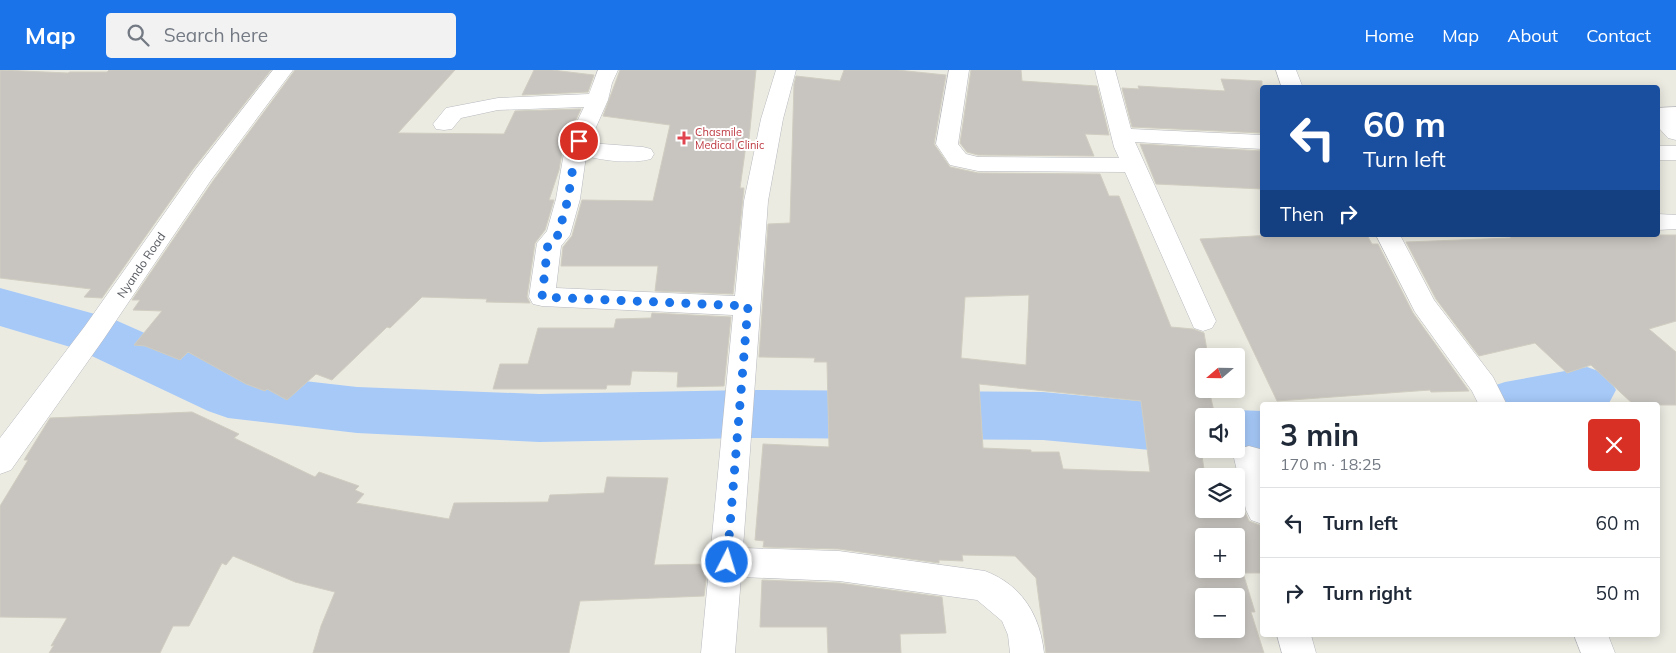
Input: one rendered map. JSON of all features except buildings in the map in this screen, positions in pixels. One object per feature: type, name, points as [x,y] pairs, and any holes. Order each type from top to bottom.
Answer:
[{"type":"street","name":"Nyando Road","points":[[5,449],[94,333],[202,175],[283,70]]},
{"type":"street","points":[[608,70],[602,83],[598,100],[576,147],[568,199],[558,235],[548,243],[542,297],[747,315]]},
{"type":"street","points":[[718,653],[756,201],[772,119],[786,70]]},
{"type":"street","points":[[959,70],[947,144],[958,160],[978,164],[1133,166]]},
{"type":"street","points":[[1105,70],[1122,135],[1133,166],[1203,320]]},
{"type":"street","points":[[1286,70],[1292,85]]},
{"type":"street","points":[[444,124],[454,114],[498,104],[598,100]]},
{"type":"street","points":[[1676,113],[1660,114],[1660,117],[1676,133]]},
{"type":"street","points":[[1122,135],[1260,142]]},
{"type":"street","points":[[576,147],[597,152],[644,154]]},
{"type":"street","points":[[1660,153],[1676,153]]},
{"type":"street","points":[[1389,237],[1424,305],[1488,395]]},
{"type":"street","points":[[1250,458],[1260,501]]},
{"type":"street","points":[[727,562],[839,566],[984,586],[1014,610],[1025,635],[1027,653]]},
{"type":"street","points":[[1295,637],[1299,653]]},
{"type":"street","points":[[1591,637],[1598,653]]},
{"type":"waterway","points":[[0,307],[94,333],[228,395],[357,410],[539,418],[748,414],[1043,416],[1195,430]]},
{"type":"waterway","points":[[1521,402],[1587,390]]},
{"type":"waterway","points":[[1245,435],[1260,436]]},
{"type":"place","name":"Chasmile Medical Clinic","points":[[684,138]]},
{"type":"route","points":[[579,141],[576,147],[568,199],[558,235],[548,243],[542,297],[748,306],[727,562]]}]
